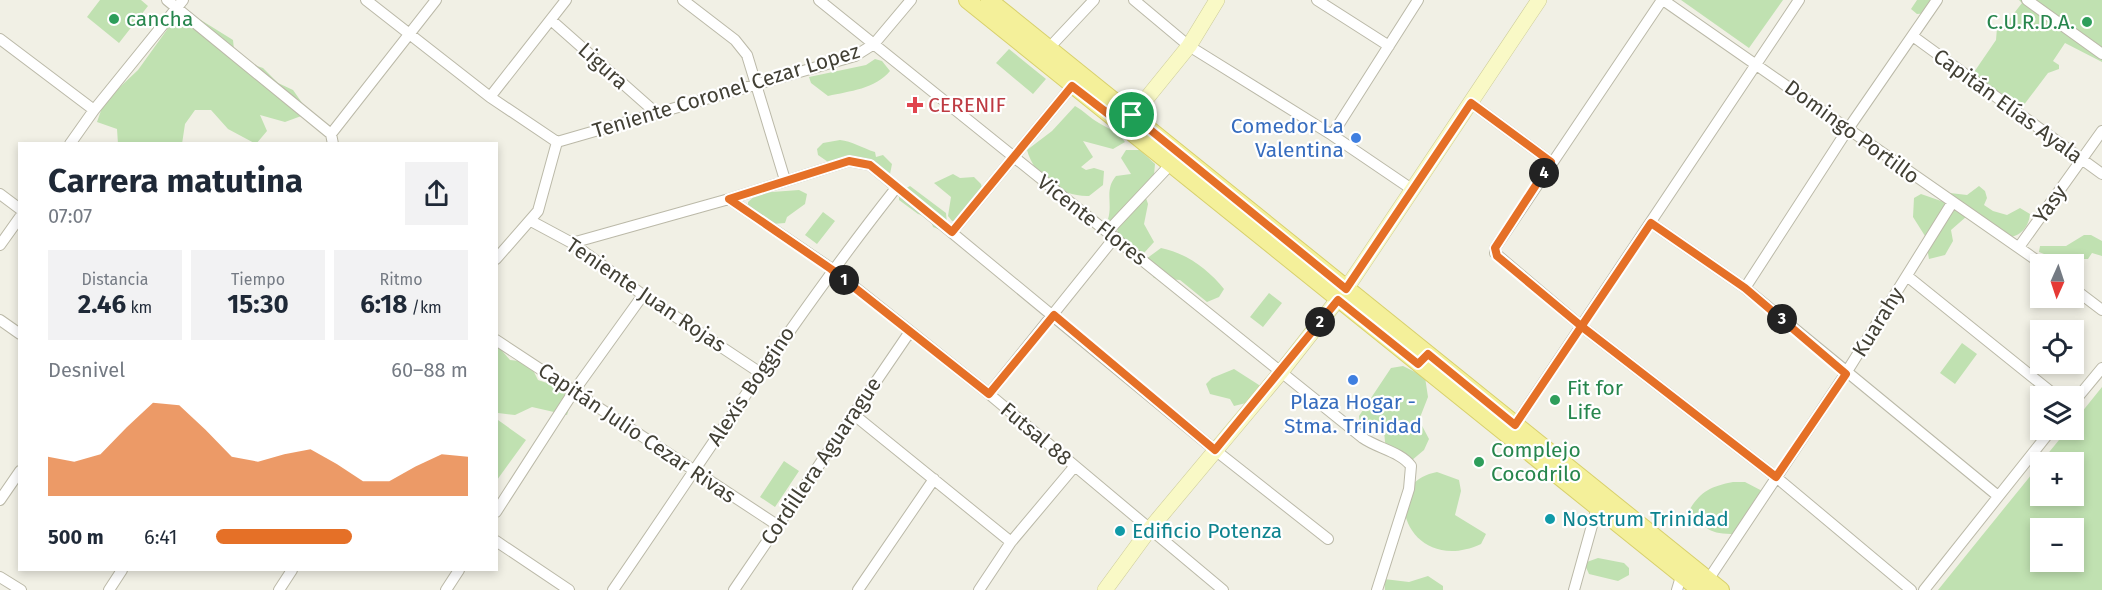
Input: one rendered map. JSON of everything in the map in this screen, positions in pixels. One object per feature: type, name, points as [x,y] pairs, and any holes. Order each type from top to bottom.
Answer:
[{"type":"main road","points":[[967,0],[1072,86],[1128,121],[1600,501],[1681,575],[1703,586],[1721,590]]},
{"type":"main road","points":[[989,0],[1049,48],[1171,164],[1342,295]]},
{"type":"main road","points":[[1128,121],[1188,46],[1217,0]]},
{"type":"main road","points":[[1105,590],[1149,530],[1342,295],[1539,0]]},
{"type":"street","points":[[167,0],[180,4],[332,139],[436,0]]},
{"type":"street","points":[[366,0],[490,97],[557,142],[543,200],[531,221],[498,257]]},
{"type":"street","points":[[490,97],[566,0]]},
{"type":"street","points":[[683,0],[735,40],[747,55],[785,180]]},
{"type":"street","name":"Vicente Flores","points":[[819,0],[1013,158],[1376,447],[1406,459],[1412,465],[1409,489],[1377,590]]},
{"type":"street","name":"Teniente Coronel Cezar Lopez","points":[[557,142],[855,56],[874,44],[911,0]]},
{"type":"street","points":[[1049,48],[1094,0]]},
{"type":"street","points":[[1134,0],[1188,46],[1332,135],[1413,190]]},
{"type":"street","points":[[1317,0],[1389,46]]},
{"type":"street","points":[[1332,135],[1418,0]]},
{"type":"street","points":[[1663,0],[1551,162],[1495,248],[1497,256],[1581,326],[1776,477],[1911,590]]},
{"type":"street","name":"Domingo Portillo","points":[[1663,0],[2030,255]]},
{"type":"street","points":[[1511,430],[1798,0]]},
{"type":"street","points":[[1745,288],[1848,129],[1914,37],[1937,0]]},
{"type":"street","points":[[2027,0],[2102,54]]},
{"type":"street","points":[[71,142],[94,110],[180,4]]},
{"type":"street","name":"Ligura","points":[[551,20],[655,112]]},
{"type":"street","name":"Capitán Elías Ayala","points":[[1914,37],[2102,174]]},
{"type":"street","points":[[0,39],[94,110]]},
{"type":"street","points":[[952,232],[1072,86]]},
{"type":"street","points":[[1471,103],[1551,162]]},
{"type":"street","name":"Yasy","points":[[2019,247],[2102,131]]},
{"type":"street","points":[[572,243],[729,199],[849,161],[860,161],[870,165],[1215,450],[1328,539]]},
{"type":"street","points":[[989,394],[1054,315],[1111,234],[1171,164]]},
{"type":"street","name":"Alexis Boggino","points":[[613,590],[831,269],[896,188]]},
{"type":"street","points":[[0,194],[18,208]]},
{"type":"street","name":"Futsal 88","points":[[729,199],[831,269],[989,394],[1223,590]]},
{"type":"street","name":"Kuarahy","points":[[1703,586],[1846,374],[1952,203]]},
{"type":"street","points":[[0,245],[18,220]]},
{"type":"street","name":"Teniente Juan Rojas","points":[[531,221],[572,243],[644,295],[759,372]]},
{"type":"street","points":[[1651,223],[1745,288],[1846,374],[1998,496]]},
{"type":"street","points":[[1907,276],[2044,386]]},
{"type":"street","points":[[498,509],[574,391],[644,295]]},
{"type":"street","points":[[2084,296],[2102,310]]},
{"type":"street","points":[[0,320],[18,333]]},
{"type":"street","name":"Cordillera Aguarague","points":[[734,590],[909,333]]},
{"type":"street","name":"Capitán Julio Cezar Rivas","points":[[498,341],[777,525]]},
{"type":"street","points":[[2084,390],[2102,368]]},
{"type":"street","points":[[853,414],[1011,542]]},
{"type":"street","points":[[1924,590],[2043,440]]},
{"type":"street","points":[[979,590],[1011,542],[1074,466]]},
{"type":"street","points":[[0,500],[18,474]]},
{"type":"street","points":[[858,590],[934,479]]},
{"type":"street","points":[[1574,590],[1600,501]]},
{"type":"street","points":[[498,542],[569,590]]},
{"type":"street","points":[[109,590],[121,571]]},
{"type":"street","points":[[279,590],[291,571]]},
{"type":"street","points":[[446,590],[458,571]]},
{"type":"street","points":[[0,577],[21,590]]},
{"type":"green space","name":"cancha","points":[[100,0],[141,0],[148,6],[119,43],[87,17]]},
{"type":"green space","points":[[1681,0],[1783,0],[1749,48]]},
{"type":"green space","points":[[1917,0],[1939,0],[1939,7],[1929,13],[1917,14],[1911,9]]},
{"type":"green space","points":[[2019,0],[2102,0],[2102,62],[2065,43],[2053,61],[2059,65],[2059,69],[2048,73],[2020,110],[1970,78],[1996,40],[1997,28],[2008,21],[2022,3]]},
{"type":"green space","points":[[179,13],[196,17],[233,40],[235,59],[263,68],[278,83],[293,90],[305,107],[304,115],[285,122],[260,115],[267,131],[258,142],[252,142],[228,129],[211,110],[195,110],[185,124],[182,142],[118,142],[117,129],[97,122],[104,102],[138,70]]},
{"type":"green space","points":[[1009,49],[1046,79],[1033,94],[996,63]]},
{"type":"green space","points":[[875,59],[882,61],[890,71],[870,86],[853,91],[828,96],[811,83],[809,77],[866,65]]},
{"type":"green space","points":[[1075,106],[1116,133],[1125,142],[1113,149],[1083,141],[1093,157],[1081,167],[1086,170],[1094,168],[1104,171],[1103,185],[1089,196],[1068,193],[1050,183],[1036,168],[1027,150],[1052,131]]},
{"type":"green space","points":[[840,140],[875,152],[876,157],[883,155],[892,164],[890,174],[863,167],[831,164],[818,155],[817,149],[823,143]]},
{"type":"green space","points":[[1126,150],[1140,150],[1155,164],[1154,175],[1143,189],[1148,204],[1144,224],[1154,242],[1144,253],[1134,251],[1118,239],[1117,225],[1108,219],[1112,181],[1116,176],[1131,174],[1121,158]]},
{"type":"green space","points":[[953,174],[960,178],[974,177],[981,184],[984,196],[961,221],[952,221],[948,216],[951,197],[934,183]]},
{"type":"green space","points":[[910,186],[946,213],[947,223],[938,229],[933,227],[930,218],[918,214],[899,200],[899,192]]},
{"type":"green space","points":[[1979,186],[1985,191],[1987,198],[1984,205],[1993,211],[2007,215],[2020,208],[2030,214],[2026,227],[2016,235],[1997,237],[1967,216],[1951,230],[1953,241],[1945,255],[1929,259],[1925,236],[1913,217],[1914,198],[1921,194],[1944,202],[1950,193],[1967,195]]},
{"type":"green space","points":[[799,190],[807,194],[805,204],[787,217],[785,223],[773,224],[748,210],[748,202],[758,193]]},
{"type":"green space","points":[[823,212],[835,221],[817,244],[805,235]]},
{"type":"green space","points":[[2084,235],[2091,235],[2102,241],[2102,256],[2092,253],[2088,259],[2084,259],[2084,254],[2039,252],[2040,246],[2066,246]]},
{"type":"green space","points":[[1161,248],[1188,258],[1204,269],[1224,289],[1219,297],[1207,302],[1180,280],[1154,278],[1148,269],[1146,259]]},
{"type":"green space","points":[[1269,293],[1282,303],[1263,327],[1250,317]]},
{"type":"green space","points":[[1962,343],[1977,354],[1955,384],[1940,373]]},
{"type":"green space","points":[[498,346],[510,360],[529,362],[538,380],[556,386],[572,399],[567,415],[532,407],[515,415],[498,413]]},
{"type":"green space","points":[[1403,366],[1425,377],[1428,397],[1419,420],[1429,439],[1424,450],[1411,461],[1386,452],[1384,431],[1360,427],[1359,416],[1391,368]]},
{"type":"green space","points":[[1234,369],[1259,385],[1260,393],[1254,401],[1234,406],[1230,399],[1210,394],[1206,384],[1212,378]]},
{"type":"green space","points":[[2102,387],[2102,590],[1938,590],[2030,476],[2030,506],[2084,506],[2084,452],[2049,452],[2059,440],[2084,440],[2084,409]]},
{"type":"green space","points":[[498,420],[526,440],[498,479]]},
{"type":"green space","points":[[784,461],[799,471],[775,507],[760,497]]},
{"type":"green space","points":[[1437,472],[1459,480],[1461,491],[1455,515],[1486,534],[1481,544],[1456,551],[1435,548],[1419,539],[1409,525],[1405,509],[1407,493],[1418,480]]},
{"type":"green space","points":[[1733,482],[1745,482],[1768,494],[1741,534],[1716,532],[1701,523],[1690,509],[1708,490]]},
{"type":"green space","points":[[1598,558],[1624,563],[1629,568],[1629,575],[1618,581],[1589,574],[1584,563]]},
{"type":"green space","points":[[1428,576],[1443,586],[1443,590],[1385,590],[1384,579],[1409,582]]},
{"type":"place","name":"cancha","points":[[114,19]]},
{"type":"place","name":"C.U.R.D.A.","points":[[2087,22]]},
{"type":"place","name":"CERENIF","points":[[915,105]]},
{"type":"place","name":"Comedor La Valentina","points":[[1356,138]]},
{"type":"place","name":"Plaza Hogar - Stma. Trinidad","points":[[1353,380]]},
{"type":"place","name":"Fit for Life","points":[[1555,400]]},
{"type":"place","name":"Complejo Cocodrilo","points":[[1479,462]]},
{"type":"place","name":"Nostrum Trinidad","points":[[1550,519]]},
{"type":"place","name":"Edificio Potenza","points":[[1120,531]]},
{"type":"route","points":[[1132,115],[1124,126],[1072,86],[952,232],[870,165],[860,161],[849,161],[729,199],[831,269],[989,394],[1054,315],[1215,450],[1338,300],[1418,364],[1428,354],[1515,425],[1581,326],[1651,223],[1745,288],[1846,374],[1776,477],[1581,326],[1497,256],[1495,248],[1551,162],[1471,103],[1346,289],[1132,115]]}]
